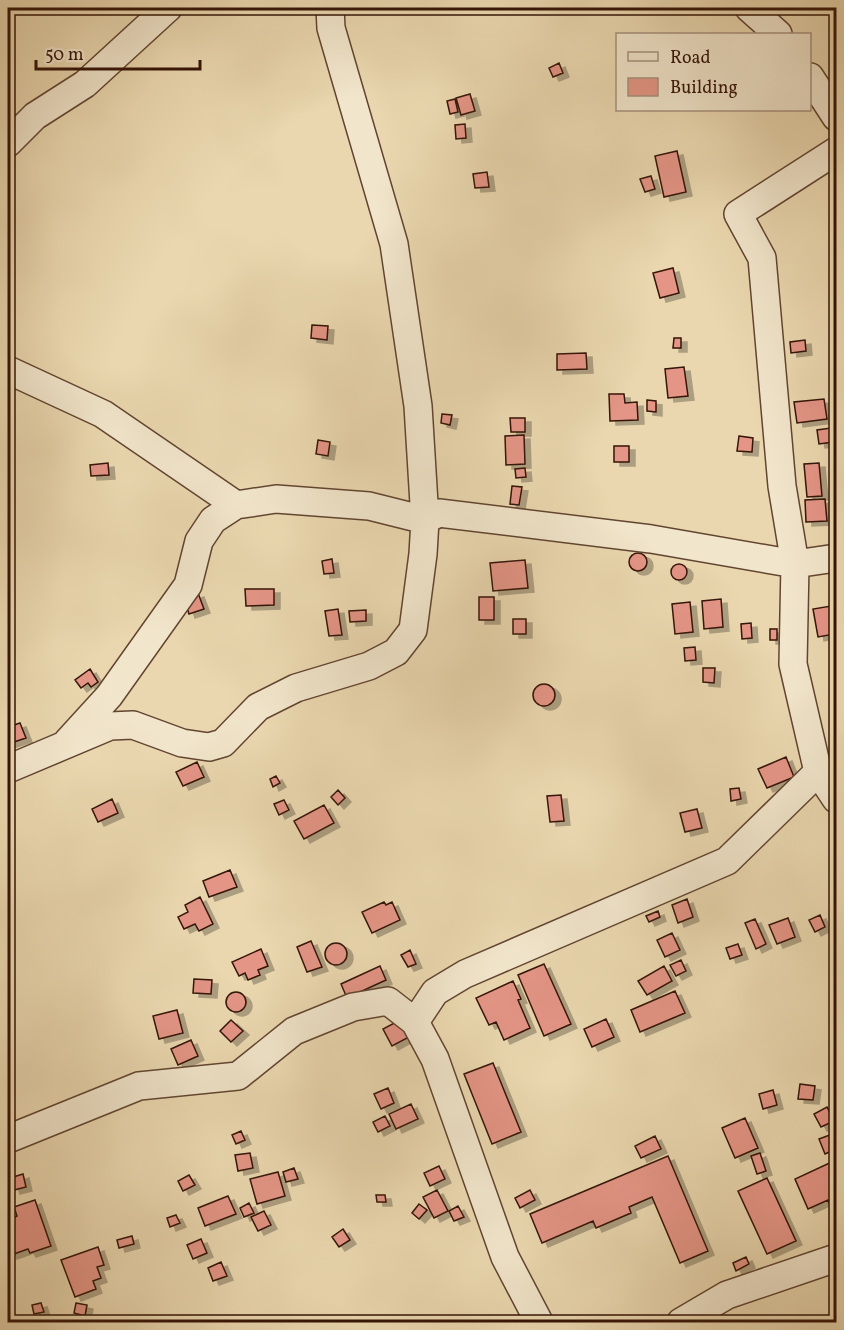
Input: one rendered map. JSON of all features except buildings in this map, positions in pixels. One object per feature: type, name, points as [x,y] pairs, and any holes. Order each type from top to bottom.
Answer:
[{"type":"street","points":[[8,143],[35,116],[85,84],[168,8]]},
{"type":"street","points":[[8,769],[110,726],[133,725],[182,743],[209,747],[223,743],[258,707],[296,688],[369,666],[396,652],[413,630],[425,520],[418,406],[394,244],[331,28],[330,8]]},
{"type":"street","points":[[749,8],[777,33]]},
{"type":"street","points":[[811,78],[837,117]]},
{"type":"street","points":[[837,151],[738,214],[762,258],[783,486],[795,564],[793,664],[818,772],[837,799]]},
{"type":"street","points":[[8,370],[103,414],[236,505]]},
{"type":"street","points":[[68,742],[109,696],[188,585],[199,541],[213,520],[236,505],[276,499],[369,506],[425,520],[439,513],[651,539],[795,564],[837,558]]},
{"type":"street","points":[[416,1022],[435,992],[465,974],[727,861],[818,772]]},
{"type":"street","points":[[8,1139],[139,1086],[238,1076],[294,1031],[353,1007],[388,1001],[416,1022],[435,1059],[505,1257],[539,1323]]},
{"type":"street","points":[[681,1323],[727,1295],[837,1258]]}]
